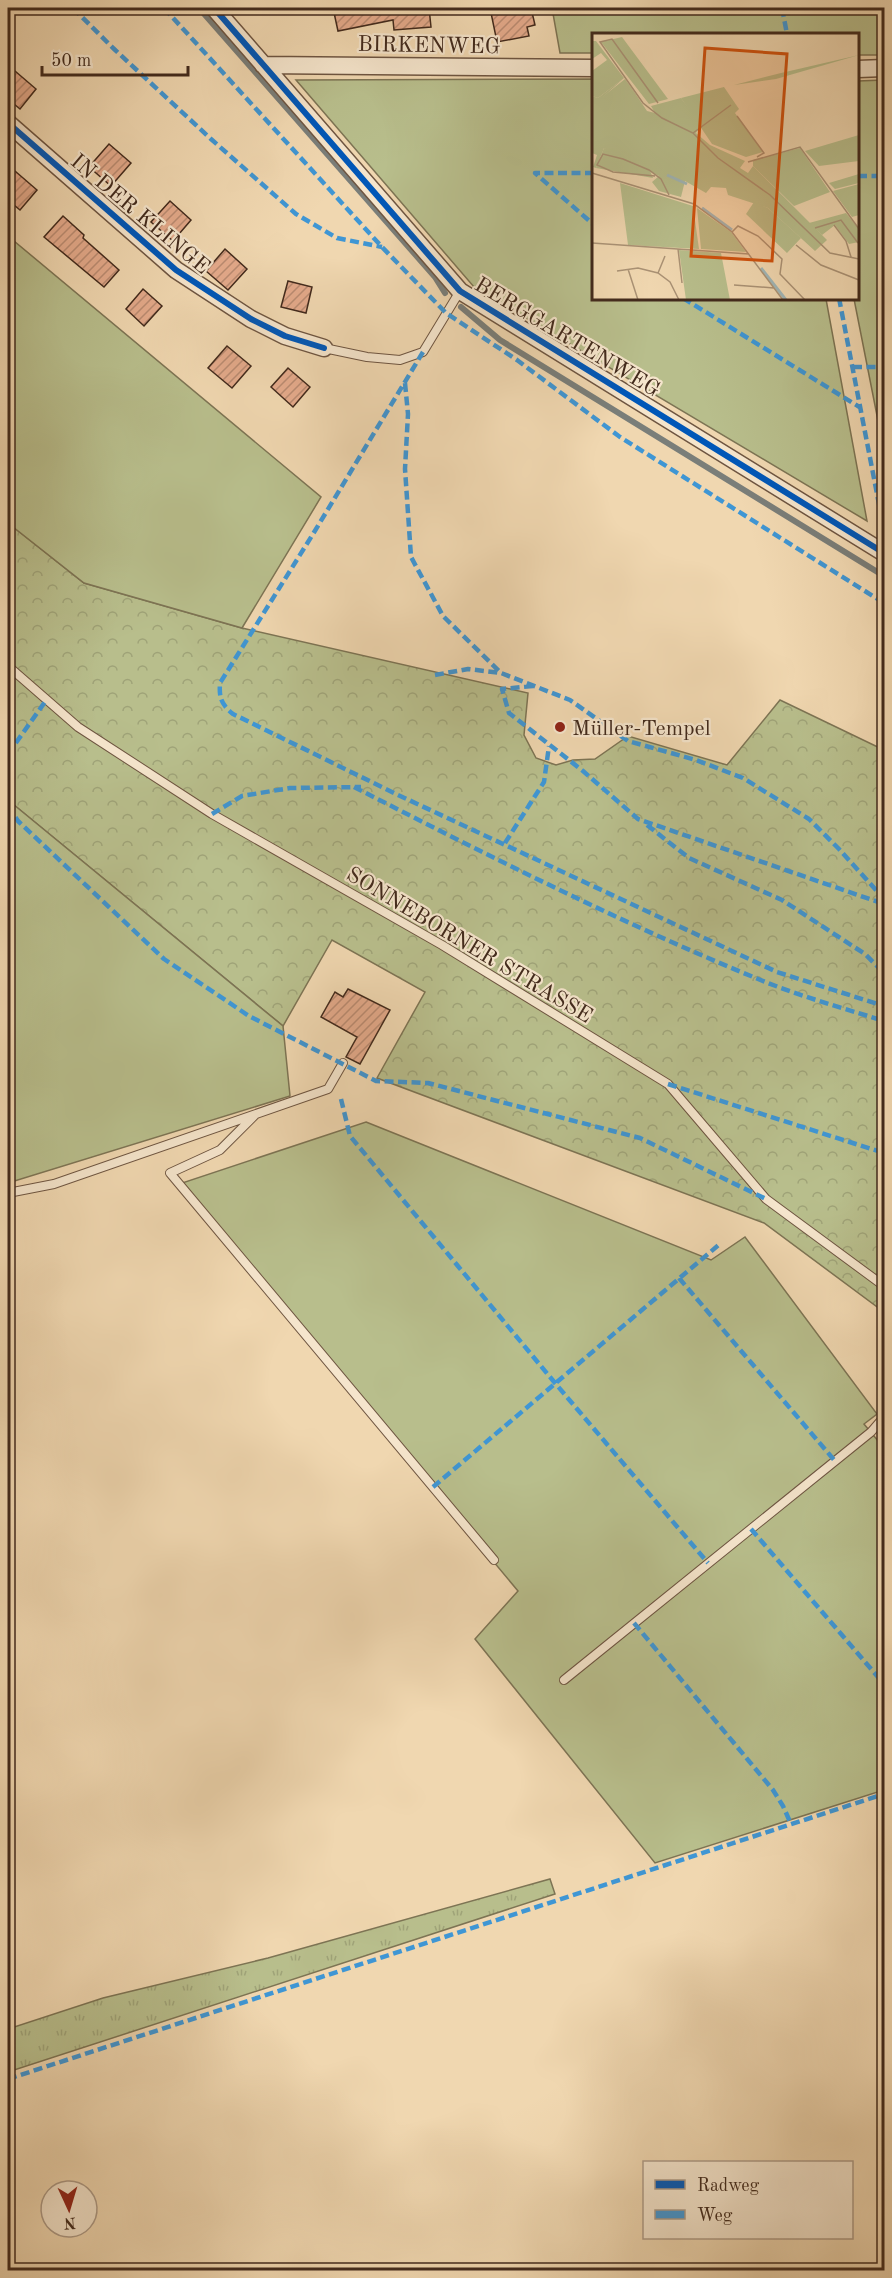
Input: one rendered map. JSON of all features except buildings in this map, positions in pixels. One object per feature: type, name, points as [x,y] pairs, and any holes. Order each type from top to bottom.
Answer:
[{"type":"street","name":"BERGGARTENWEG","points":[[214,8],[460,291],[885,553]]},
{"type":"street","name":"BIRKENWEG","points":[[263,65],[592,68]]},
{"type":"street","points":[[859,69],[885,68]]},
{"type":"street","name":"IN DER KLINGE","points":[[8,123],[176,270],[251,319],[285,336],[324,348]]},
{"type":"lane","points":[[324,348],[367,357],[400,360],[423,352],[460,291]]},
{"type":"lane","name":"SONNEBORNER STRASSE","points":[[8,666],[78,727],[212,814],[442,945],[668,1084],[766,1199],[885,1286]]},
{"type":"lane","points":[[8,1193],[54,1184],[328,1089],[343,1063]]},
{"type":"lane","points":[[255,1115],[220,1150],[170,1173],[494,1560]]},
{"type":"lane","points":[[564,1680],[871,1432],[885,1417]]},
{"type":"green space","points":[[552,8],[884,8],[884,55],[859,55],[859,33],[592,33],[592,53],[560,53]]},
{"type":"green space","points":[[592,79],[592,300],[826,300],[867,521],[474,287],[296,80]]},
{"type":"green space","points":[[884,80],[884,451],[854,300],[859,300],[859,81]]},
{"type":"green space","points":[[8,236],[321,497],[242,628],[84,583],[8,523]]},
{"type":"green space","points":[[8,523],[84,583],[242,628],[528,693],[524,735],[536,758],[556,765],[573,760],[595,759],[628,736],[727,765],[780,700],[884,750],[884,1312],[764,1223],[377,1078],[425,992],[332,940],[283,1026],[8,800]]},
{"type":"green space","points":[[8,800],[283,1026],[290,1096],[8,1183]]},
{"type":"green space","points":[[366,1122],[711,1260],[745,1237],[877,1414],[864,1424],[884,1448],[884,1790],[655,1863],[475,1639],[518,1591],[179,1184]]},
{"type":"green space","points":[[550,1879],[555,1894],[8,2072],[8,2029],[103,1998],[268,1958]]},
{"type":"waterway","points":[[199,8],[435,277],[445,293]]},
{"type":"waterway","points":[[461,307],[500,340],[884,576]]},
{"type":"marked path","points":[[73,8],[211,139],[296,214],[337,238],[382,247]]},
{"type":"marked path","points":[[164,8],[382,247],[446,313],[517,360],[620,437],[884,603]]},
{"type":"marked path","points":[[782,8],[787,33]]},
{"type":"marked path","points":[[592,173],[535,173],[592,223]]},
{"type":"marked path","points":[[859,176],[884,176]]},
{"type":"marked path","points":[[686,300],[861,408]]},
{"type":"marked path","points":[[839,300],[884,530]]},
{"type":"marked path","points":[[423,352],[220,683],[223,704],[233,714],[396,794],[777,972],[884,1006]]},
{"type":"marked path","points":[[853,367],[884,367]]},
{"type":"marked path","points":[[405,383],[408,414],[405,469],[411,557],[443,616],[501,673]]},
{"type":"marked path","points":[[435,675],[468,669],[501,673],[570,700],[628,741],[696,760],[743,778],[809,819],[884,899]]},
{"type":"marked path","points":[[533,686],[502,689],[509,713],[583,771],[638,819],[884,904]]},
{"type":"marked path","points":[[8,754],[47,699]]},
{"type":"marked path","points":[[505,843],[544,782],[549,746]]},
{"type":"marked path","points":[[354,787],[507,864],[715,961],[782,988],[884,1021]]},
{"type":"marked path","points":[[212,814],[242,796],[290,788],[361,787]]},
{"type":"marked path","points":[[8,806],[18,821],[164,959],[249,1016],[376,1081],[428,1083],[640,1138],[766,1199]]},
{"type":"marked path","points":[[647,825],[689,858],[782,900],[865,954],[884,973]]},
{"type":"marked path","points":[[668,1084],[884,1153]]},
{"type":"marked path","points":[[341,1099],[350,1136],[708,1563]]},
{"type":"marked path","points":[[433,1487],[721,1243]]},
{"type":"marked path","points":[[679,1278],[835,1461]]},
{"type":"marked path","points":[[751,1529],[884,1684]]},
{"type":"marked path","points":[[634,1623],[773,1790],[791,1824]]},
{"type":"marked path","points":[[8,2079],[884,1794]]},
{"type":"cycle path","points":[[214,8],[460,291],[884,553]]},
{"type":"cycle path","points":[[8,123],[176,270],[251,319],[285,336],[324,348]]},
{"type":"place","name":"Müller-Tempel","points":[[560,727]]}]
